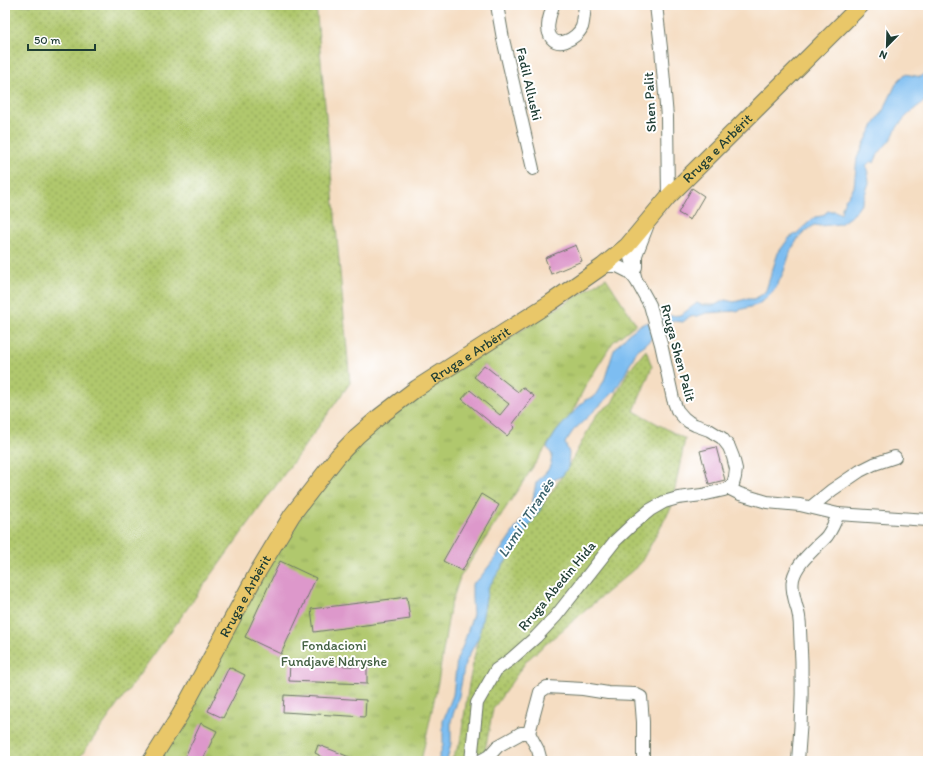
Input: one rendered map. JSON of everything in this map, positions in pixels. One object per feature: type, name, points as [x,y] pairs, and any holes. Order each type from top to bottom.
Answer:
[{"type":"main road","name":"Rruga e Arbërit","points":[[151,761],[180,715],[257,573],[292,515],[338,456],[362,431],[417,388],[550,304],[603,266],[627,246],[668,197],[861,5]]},
{"type":"street","name":"Fadil Allushi","points":[[497,5],[503,39],[533,169]]},
{"type":"street","points":[[553,5],[548,26],[549,32],[551,38],[560,42],[568,41],[574,38],[578,33],[582,27],[585,5]]},
{"type":"street","name":"Shen Palit","points":[[656,5],[667,117],[668,197]]},
{"type":"street","points":[[636,280],[636,254],[652,216]]},
{"type":"street","name":"Rruga Shen Palit","points":[[627,246],[636,280],[650,305],[661,344],[673,399],[678,410],[689,422],[715,433],[722,438],[729,447],[736,469],[733,484],[728,488]]},
{"type":"street","points":[[603,266],[617,266],[629,272],[636,280]]},
{"type":"street","points":[[811,507],[860,471],[874,464],[895,457]]},
{"type":"street","points":[[728,488],[740,494],[767,502],[800,505],[838,514],[928,520]]},
{"type":"street","name":"Rruga Abedin Hida","points":[[471,761],[476,703],[496,670],[536,637],[556,616],[615,541],[650,510],[664,502],[678,498],[709,494],[728,488]]},
{"type":"street","points":[[798,761],[802,685],[800,629],[797,606],[792,593],[792,585],[798,567],[812,550],[827,536],[833,527],[838,514]]},
{"type":"street","points":[[541,761],[538,750],[529,733],[540,692],[547,687],[583,688],[608,693],[635,694],[641,697],[643,722],[643,761]]},
{"type":"street","points":[[480,761],[489,756],[498,746],[510,739],[521,733],[529,733]]},
{"type":"green space","points":[[5,5],[316,5],[350,383],[77,761],[5,761]]},
{"type":"green space","name":"Fondacioni Fundjavë Ndryshe","points":[[606,278],[636,324],[613,342],[586,385],[570,416],[556,432],[460,577],[450,608],[438,682],[421,761],[147,761],[239,604],[348,450],[412,398]]},
{"type":"green space","points":[[646,350],[652,367],[634,411],[685,439],[671,508],[640,564],[527,660],[493,709],[483,761],[451,761],[460,743],[469,684],[488,588],[568,467],[597,414],[612,403],[628,372]]},
{"type":"water","points":[[928,70],[928,99],[903,120],[891,139],[879,153],[874,163],[871,161],[866,166],[869,183],[862,203],[854,214],[840,224],[820,226],[814,225],[799,237],[791,250],[776,288],[768,297],[757,305],[736,311],[706,313],[689,317],[683,322],[674,321],[663,325],[661,316],[681,315],[697,303],[701,305],[715,305],[725,300],[734,302],[754,299],[763,294],[766,290],[778,253],[789,238],[796,234],[815,217],[822,216],[828,211],[835,211],[841,214],[845,199],[854,187],[857,158],[897,82],[905,74],[921,77]]},
{"type":"water","name":"Lumi i Tiranës","points":[[649,322],[653,337],[637,350],[615,391],[573,431],[565,443],[569,453],[568,467],[563,475],[554,480],[540,510],[488,588],[479,636],[465,663],[459,696],[451,721],[451,743],[447,761],[438,761],[443,745],[443,721],[453,695],[457,659],[464,643],[473,614],[472,584],[479,579],[496,557],[532,504],[536,483],[548,470],[551,463],[552,455],[547,447],[556,432],[585,400],[594,397],[604,381],[614,350],[627,335],[640,325]]},
{"type":"building","points":[[692,188],[704,196],[690,220],[678,213]]},
{"type":"building","points":[[576,245],[582,261],[551,274],[545,258]]},
{"type":"building","points":[[484,365],[518,392],[522,387],[534,396],[512,425],[515,427],[507,436],[462,399],[470,390],[500,415],[509,404],[474,377]]},
{"type":"building","points":[[716,447],[725,480],[709,484],[700,451]]},
{"type":"building","points":[[481,494],[499,505],[462,571],[443,561]]},
{"type":"building","points":[[280,561],[316,578],[281,654],[245,637]]},
{"type":"building","points":[[407,597],[410,619],[314,632],[311,609]]},
{"type":"building","points":[[290,663],[367,667],[367,684],[289,681]]},
{"type":"building","points":[[229,667],[245,675],[223,718],[208,711]]},
{"type":"building","points":[[284,695],[366,700],[365,717],[283,712]]},
{"type":"building","points":[[201,723],[217,731],[202,761],[183,761]]},
{"type":"building","points":[[318,745],[359,761],[332,761],[319,756],[315,753]]}]
